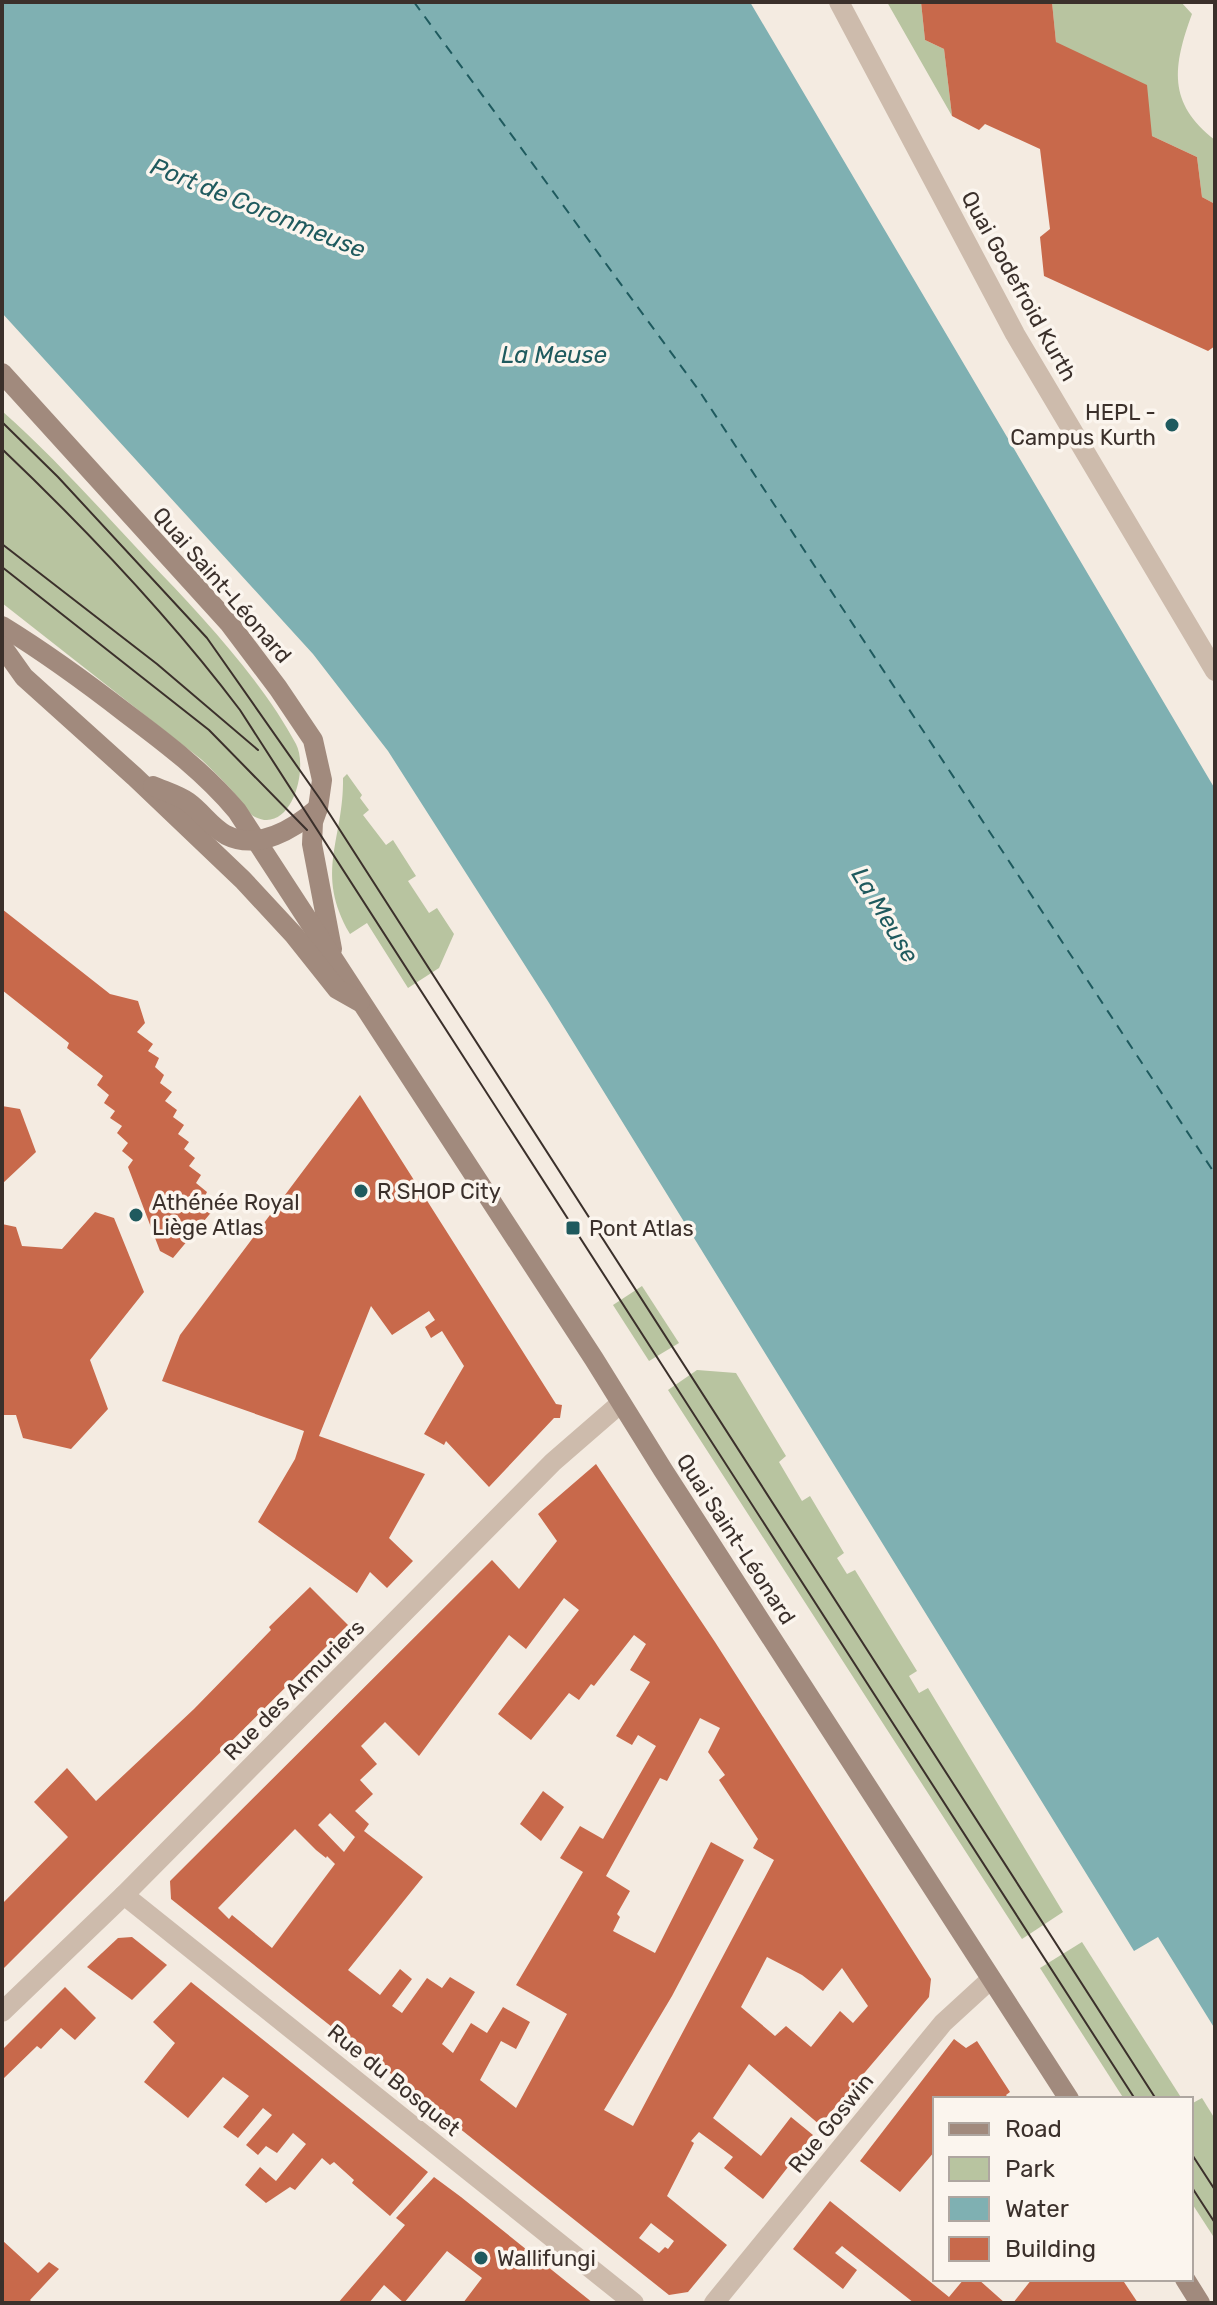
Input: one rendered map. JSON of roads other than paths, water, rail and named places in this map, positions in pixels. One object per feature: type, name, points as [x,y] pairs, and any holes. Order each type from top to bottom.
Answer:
[{"type":"main road","name":"Quai Saint-Léonard","points":[[2,373],[229,623],[313,740],[322,780],[313,822],[312,844],[333,957]]},
{"type":"main road","name":"Quai Saint-Léonard","points":[[2,626],[46,652],[196,768],[237,811],[1068,2097]]},
{"type":"main road","name":"Quai Saint-Léonard","points":[[2,646],[24,677],[135,777],[276,915],[337,989],[363,1004]]},
{"type":"main road","points":[[135,777],[189,803],[226,835],[256,841],[282,833],[318,808]]},
{"type":"main road","points":[[1186,2281],[1200,2303]]},
{"type":"street","name":"Quai Godefroid Kurth","points":[[839,2],[1015,334],[1215,671]]},
{"type":"street","name":"Rue des Armuriers","points":[[2,2012],[124,1895],[553,1462],[621,1403]]},
{"type":"street","name":"Rue du Bosquet","points":[[124,1895],[634,2303]]},
{"type":"street","name":"Rue Goswin","points":[[714,2303],[943,2023],[991,1979]]},
{"type":"water","name":"La Meuse","points":[[2,2],[750,2],[1215,789],[1215,2029],[1158,1937],[1134,1951],[549,1003],[388,751],[313,654],[2,313]]},
{"type":"tram line","points":[[2,422],[58,477],[207,638],[320,799],[1155,2097]]},
{"type":"tram line","points":[[2,449],[126,575],[185,641],[240,710],[1134,2097]]},
{"type":"tram line","points":[[2,544],[157,664],[258,750]]},
{"type":"tram line","points":[[2,567],[209,730],[307,830]]},
{"type":"tram line","points":[[1193,2156],[1215,2190]]},
{"type":"tram line","points":[[1193,2189],[1215,2223]]},
{"type":"place","name":"HEPL - Campus Kurth","points":[[1172,425]]},
{"type":"place","name":"R SHOP City","points":[[361,1191]]},
{"type":"place","name":"Athénée Royal Liège Atlas","points":[[136,1215]]},
{"type":"place","name":"Pont Atlas","points":[[573,1228]]},
{"type":"place","name":"Wallifungi","points":[[481,2258]]},
{"type":"water label","name":"Port de Coronmeuse","points":[[258,208]]}]
